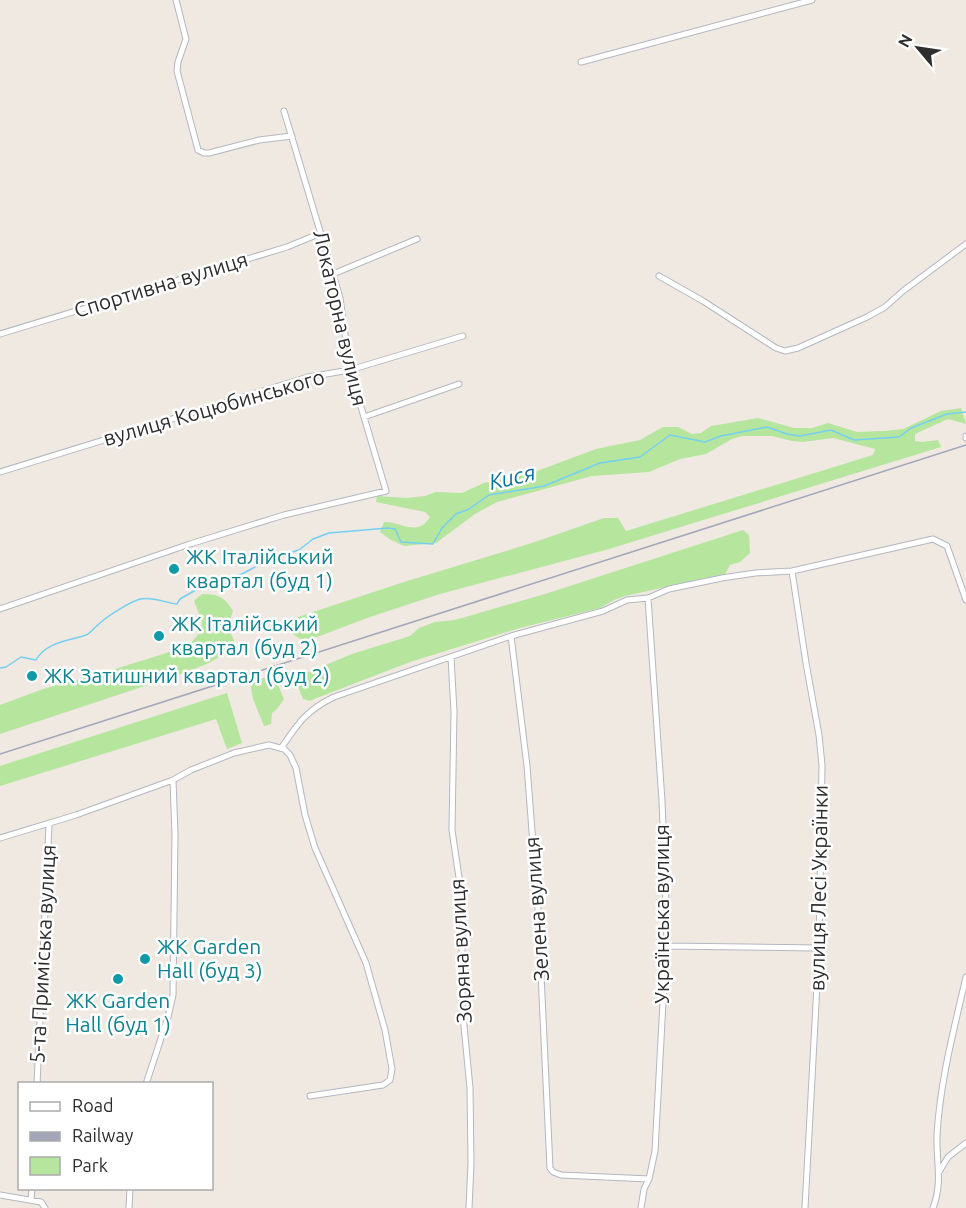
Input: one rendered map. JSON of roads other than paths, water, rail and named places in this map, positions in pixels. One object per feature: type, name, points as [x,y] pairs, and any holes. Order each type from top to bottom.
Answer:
[{"type":"street","points":[[176,0],[186,39],[177,71],[198,150],[206,153],[273,137],[292,136]]},
{"type":"street","points":[[581,62],[812,0]]},
{"type":"street","name":"Локаторна вулиця","points":[[0,609],[284,514],[386,491],[350,370],[340,298],[284,111]]},
{"type":"street","name":"Спортивна вулиця","points":[[0,334],[286,247],[321,233]]},
{"type":"street","points":[[333,274],[417,239]]},
{"type":"street","points":[[658,276],[703,301],[776,348],[785,351],[821,339],[879,310],[966,244]]},
{"type":"street","name":"вулиця Коцюбинського","points":[[0,472],[308,377],[350,370],[463,336]]},
{"type":"street","points":[[364,417],[459,384]]},
{"type":"street","points":[[282,747],[301,719],[324,702],[511,636],[603,611],[627,600],[648,598],[669,589],[755,573],[792,571],[933,539],[947,546],[964,586],[966,600]]},
{"type":"street","name":"вулиця Лесі Українки","points":[[792,571],[821,750],[819,948],[805,1208]]},
{"type":"street","name":"Українська вулиця","points":[[641,1208],[655,1151],[667,946],[662,801],[648,598]]},
{"type":"street","name":"Зелена вулиця","points":[[511,636],[526,766],[538,909],[552,1171],[562,1175],[649,1179]]},
{"type":"street","name":"Зоряна вулиця","points":[[451,657],[454,712],[452,830],[461,891],[463,1010],[470,1088],[469,1208]]},
{"type":"street","points":[[0,838],[49,825],[174,780],[191,770],[234,753],[267,745],[282,747],[294,764],[315,848],[366,963],[383,1022],[392,1072],[390,1080],[383,1085],[310,1096]]},
{"type":"street","points":[[146,1082],[170,1010],[172,995],[174,780]]},
{"type":"street","name":"5-та Приміська вулиця","points":[[37,1082],[49,825]]},
{"type":"street","points":[[667,946],[819,948]]},
{"type":"street","points":[[933,1208],[939,1193],[937,1137],[944,1074],[966,977]]},
{"type":"street","points":[[939,1172],[948,1157],[966,1143]]},
{"type":"street","points":[[31,1200],[32,1190]]},
{"type":"street","points":[[129,1208],[130,1190]]},
{"type":"street","points":[[0,1195],[42,1203],[45,1208]]},
{"type":"waterway","name":"Кися","points":[[0,668],[6,667],[21,657],[36,660],[46,649],[88,634],[109,616],[140,599],[150,598],[177,604],[180,599],[208,583],[219,582],[244,573],[269,559],[299,550],[313,539],[329,533],[388,528],[395,529],[401,542],[433,544],[442,528],[456,514],[469,509],[489,495],[544,486],[600,463],[640,457],[670,435],[705,442],[721,436],[767,427],[800,436],[831,430],[854,440],[899,437],[911,428],[947,414],[966,412]]},
{"type":"railway","points":[[0,754],[966,445]]},
{"type":"place","name":"ЖК Італійський квартал (буд 1)","points":[[174,569]]},
{"type":"place","name":"ЖК Італійський квартал (буд 2)","points":[[159,636]]},
{"type":"place","name":"ЖК Затишний квартал (буд 2)","points":[[32,676]]},
{"type":"place","name":"ЖК Garden Hall (буд 3)","points":[[145,959]]},
{"type":"place","name":"ЖК Garden Hall (буд 1)","points":[[118,979]]}]
